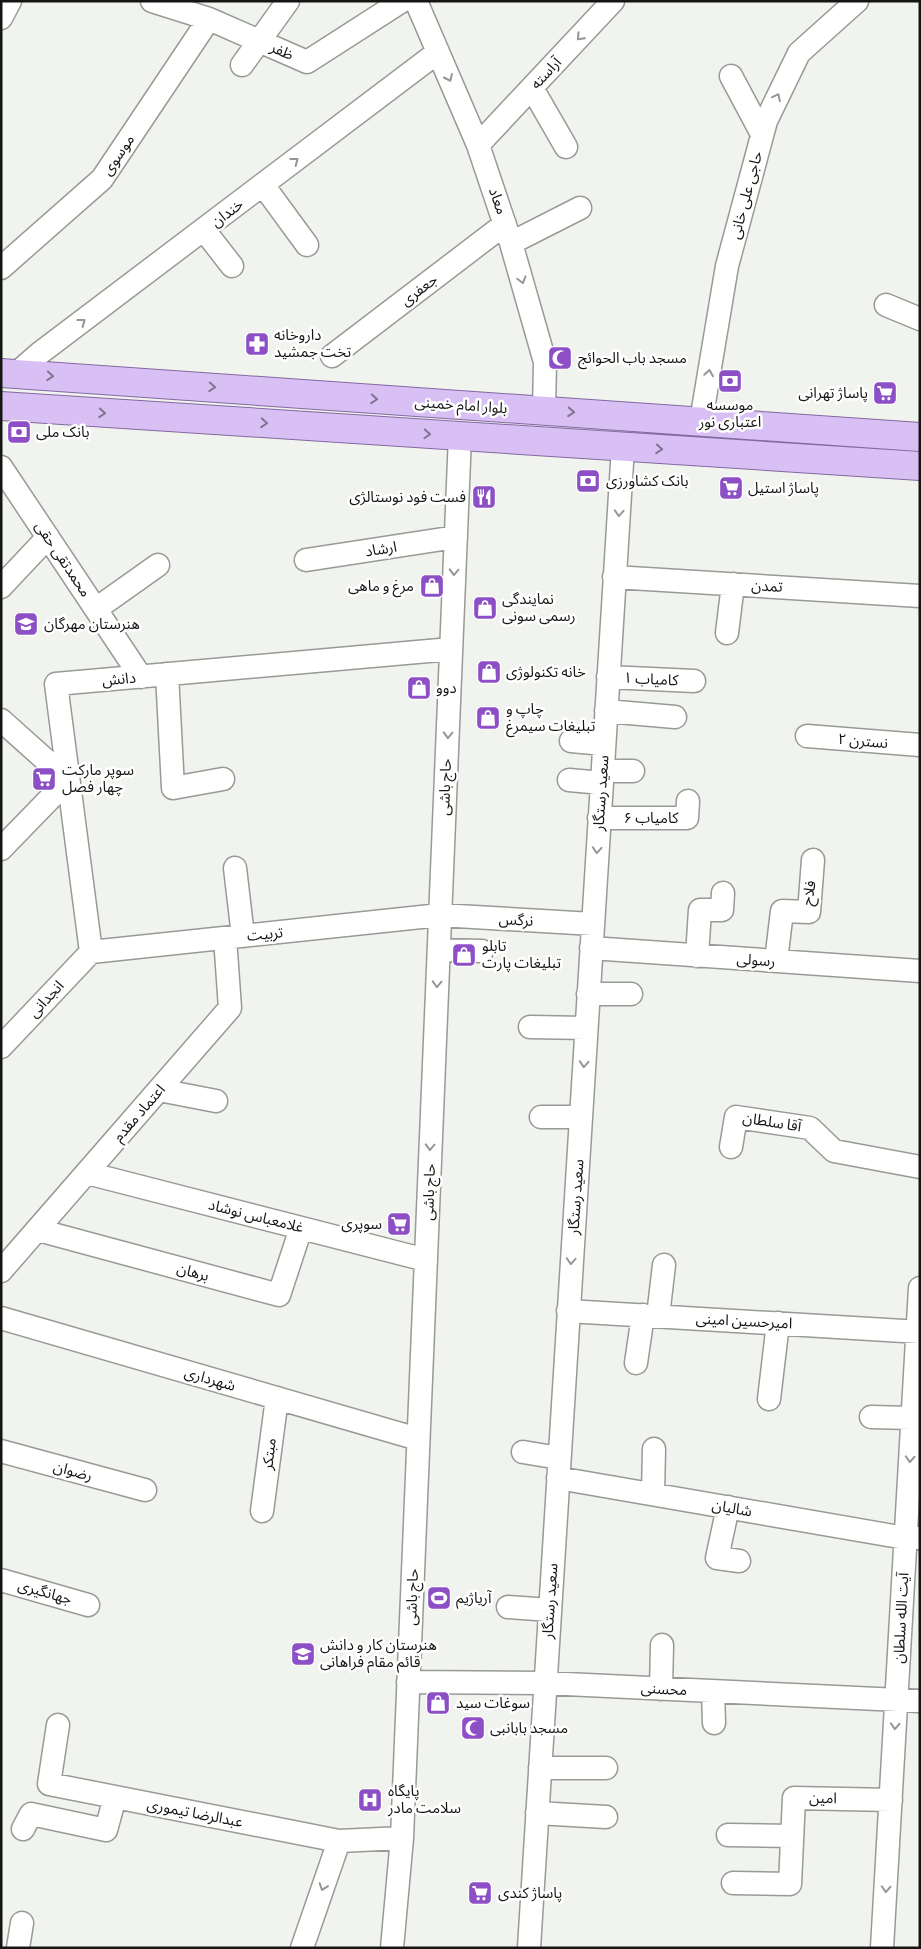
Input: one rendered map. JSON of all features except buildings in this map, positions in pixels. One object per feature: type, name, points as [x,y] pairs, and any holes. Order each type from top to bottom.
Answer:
[{"type":"main road","name":"بلوار امام خمینی","points":[[9,373],[920,436]]},
{"type":"main road","name":"بلوار امام خمینی","points":[[1,406],[920,466]]},
{"type":"street","points":[[1,18],[10,1]]},
{"type":"street","name":"ظفر","points":[[152,1],[209,19],[307,62],[402,1]]},
{"type":"street","points":[[242,65],[288,1]]},
{"type":"street","name":"معاد","points":[[416,1],[478,145],[508,234],[545,362],[544,410]]},
{"type":"street","name":"آراسته","points":[[478,145],[613,1]]},
{"type":"street","name":"حاجی علی خانی","points":[[701,421],[727,266],[766,121],[799,53],[857,1]]},
{"type":"street","name":"موسوی","points":[[1,268],[102,179],[209,19]]},
{"type":"street","name":"خندان","points":[[9,373],[40,353],[438,52]]},
{"type":"street","points":[[731,76],[762,134]]},
{"type":"street","points":[[532,88],[566,147]]},
{"type":"street","points":[[263,185],[307,245]]},
{"type":"street","name":"جعفری","points":[[332,356],[508,234],[580,208]]},
{"type":"street","points":[[204,230],[232,266]]},
{"type":"street","points":[[886,305],[920,319]]},
{"type":"street","name":"حاج باشی","points":[[392,1948],[402,1838],[460,436]]},
{"type":"street","name":"سعید رستگار","points":[[528,1948],[623,447]]},
{"type":"street","name":"محمدتقی حقی","points":[[1,467],[141,677]]},
{"type":"street","points":[[1,587],[48,537]]},
{"type":"street","name":"ارشاد","points":[[306,560],[456,537]]},
{"type":"street","points":[[96,609],[158,565]]},
{"type":"street","name":"تمدن","points":[[614,577],[920,596]]},
{"type":"street","points":[[727,633],[733,584]]},
{"type":"street","name":"دانش","points":[[91,952],[56,684],[451,649]]},
{"type":"street","points":[[167,674],[173,788],[223,779]]},
{"type":"street","name":"کامیاب ۱","points":[[608,677],[694,681]]},
{"type":"street","points":[[606,711],[675,717]]},
{"type":"street","points":[[1,720],[68,780],[1,849]]},
{"type":"street","name":"نسترن ۲","points":[[807,736],[920,745]]},
{"type":"street","points":[[571,741],[604,744]]},
{"type":"street","points":[[569,780],[633,772]]},
{"type":"street","name":"کامیاب ۶","points":[[599,818],[687,818],[688,802]]},
{"type":"street","name":"فلاح","points":[[776,961],[782,910],[809,912],[813,860]]},
{"type":"street","name":"اعتماد مقدم","points":[[1,1271],[230,1008],[235,868]]},
{"type":"street","points":[[697,956],[700,910],[722,910],[723,893]]},
{"type":"street","name":"نرگس","points":[[440,915],[593,924]]},
{"type":"street","name":"تربیت","points":[[91,952],[440,915]]},
{"type":"street","name":"رسولی","points":[[592,948],[920,971]]},
{"type":"street","points":[[439,950],[482,951]]},
{"type":"street","name":"انجدانی","points":[[1,1047],[91,952]]},
{"type":"street","points":[[588,994],[631,994]]},
{"type":"street","points":[[530,1027],[586,1028]]},
{"type":"street","points":[[159,1090],[216,1101]]},
{"type":"street","name":"آقا سلطان","points":[[731,1147],[736,1116],[810,1128],[834,1151],[920,1167]]},
{"type":"street","points":[[541,1117],[581,1117]]},
{"type":"street","name":"غلامعباس نوشاد","points":[[87,1173],[426,1260]]},
{"type":"street","name":"برهان","points":[[38,1230],[279,1296],[301,1228]]},
{"type":"street","points":[[636,1363],[651,1316],[664,1265]]},
{"type":"street","name":"آیت الله سلطان","points":[[882,1948],[896,1700],[913,1538],[912,1418],[919,1332],[920,1288]]},
{"type":"street","name":"امیرحسین امینی","points":[[568,1311],[919,1332]]},
{"type":"street","name":"شهرداری","points":[[1,1318],[418,1439]]},
{"type":"street","points":[[769,1400],[778,1323]]},
{"type":"street","name":"مبتکر","points":[[262,1511],[277,1398]]},
{"type":"street","points":[[870,1417],[912,1418]]},
{"type":"street","points":[[653,1494],[654,1449]]},
{"type":"street","name":"رضوان","points":[[1,1452],[145,1490]]},
{"type":"street","name":"شالیان","points":[[523,1452],[558,1468],[653,1494],[913,1538]]},
{"type":"street","points":[[728,1507],[717,1558],[739,1561]]},
{"type":"street","name":"جهانگیری","points":[[1,1580],[88,1605]]},
{"type":"street","points":[[508,1607],[550,1610]]},
{"type":"street","points":[[661,1689],[662,1645]]},
{"type":"street","name":"محسنی","points":[[408,1682],[545,1683],[920,1701]]},
{"type":"street","points":[[713,1692],[714,1723]]},
{"type":"street","name":"عبدالرضا تیموری","points":[[58,1725],[49,1784],[339,1841],[402,1838]]},
{"type":"street","points":[[540,1768],[606,1768]]},
{"type":"street","points":[[23,1829],[31,1814],[106,1830],[115,1797]]},
{"type":"street","name":"امین","points":[[733,1883],[790,1884],[794,1798],[891,1800]]},
{"type":"street","points":[[537,1813],[606,1817]]},
{"type":"street","points":[[728,1835],[792,1836]]},
{"type":"street","points":[[302,1948],[339,1841]]},
{"type":"street","points":[[18,1948],[22,1923]]},
{"type":"place","name":"داروخانه تخت جمشید","points":[[257,344]]},
{"type":"place","name":"مسجد باب الحوائج","points":[[560,358]]},
{"type":"place","name":"موسسه اعتباری نور","points":[[730,381]]},
{"type":"place","name":"پاساژ تهرانی","points":[[885,393]]},
{"type":"place","name":"بانک ملی","points":[[19,432]]},
{"type":"place","name":"بانک کشاورزی","points":[[588,481]]},
{"type":"place","name":"پاساژ استیل","points":[[731,488]]},
{"type":"place","name":"فست فود نوستالژی","points":[[484,497]]},
{"type":"place","name":"مرغ و ماهی","points":[[432,586]]},
{"type":"place","name":"نمایندگی رسمی سونی","points":[[485,608]]},
{"type":"place","name":"هنرستان مهرگان","points":[[26,624]]},
{"type":"place","name":"خانه تکنولوژی","points":[[489,672]]},
{"type":"place","name":"دوو","points":[[419,688]]},
{"type":"place","name":"چاپ و تبلیغات سیمرغ","points":[[488,718]]},
{"type":"place","name":"سوپر مارکت چهار فصل","points":[[44,779]]},
{"type":"place","name":"تابلو تبلیغات پارت","points":[[464,955]]},
{"type":"place","name":"سوپری","points":[[399,1224]]},
{"type":"place","name":"آریاژیم","points":[[439,1598]]},
{"type":"place","name":"هنرستان کار و دانش قائم مقام فراهانی","points":[[303,1654]]},
{"type":"place","name":"سوغات سید","points":[[438,1703]]},
{"type":"place","name":"مسجد بابانبی","points":[[473,1728]]},
{"type":"place","name":"پایگاه سلامت مادر","points":[[370,1800]]},
{"type":"place","name":"پاساژ کندی","points":[[480,1893]]}]
